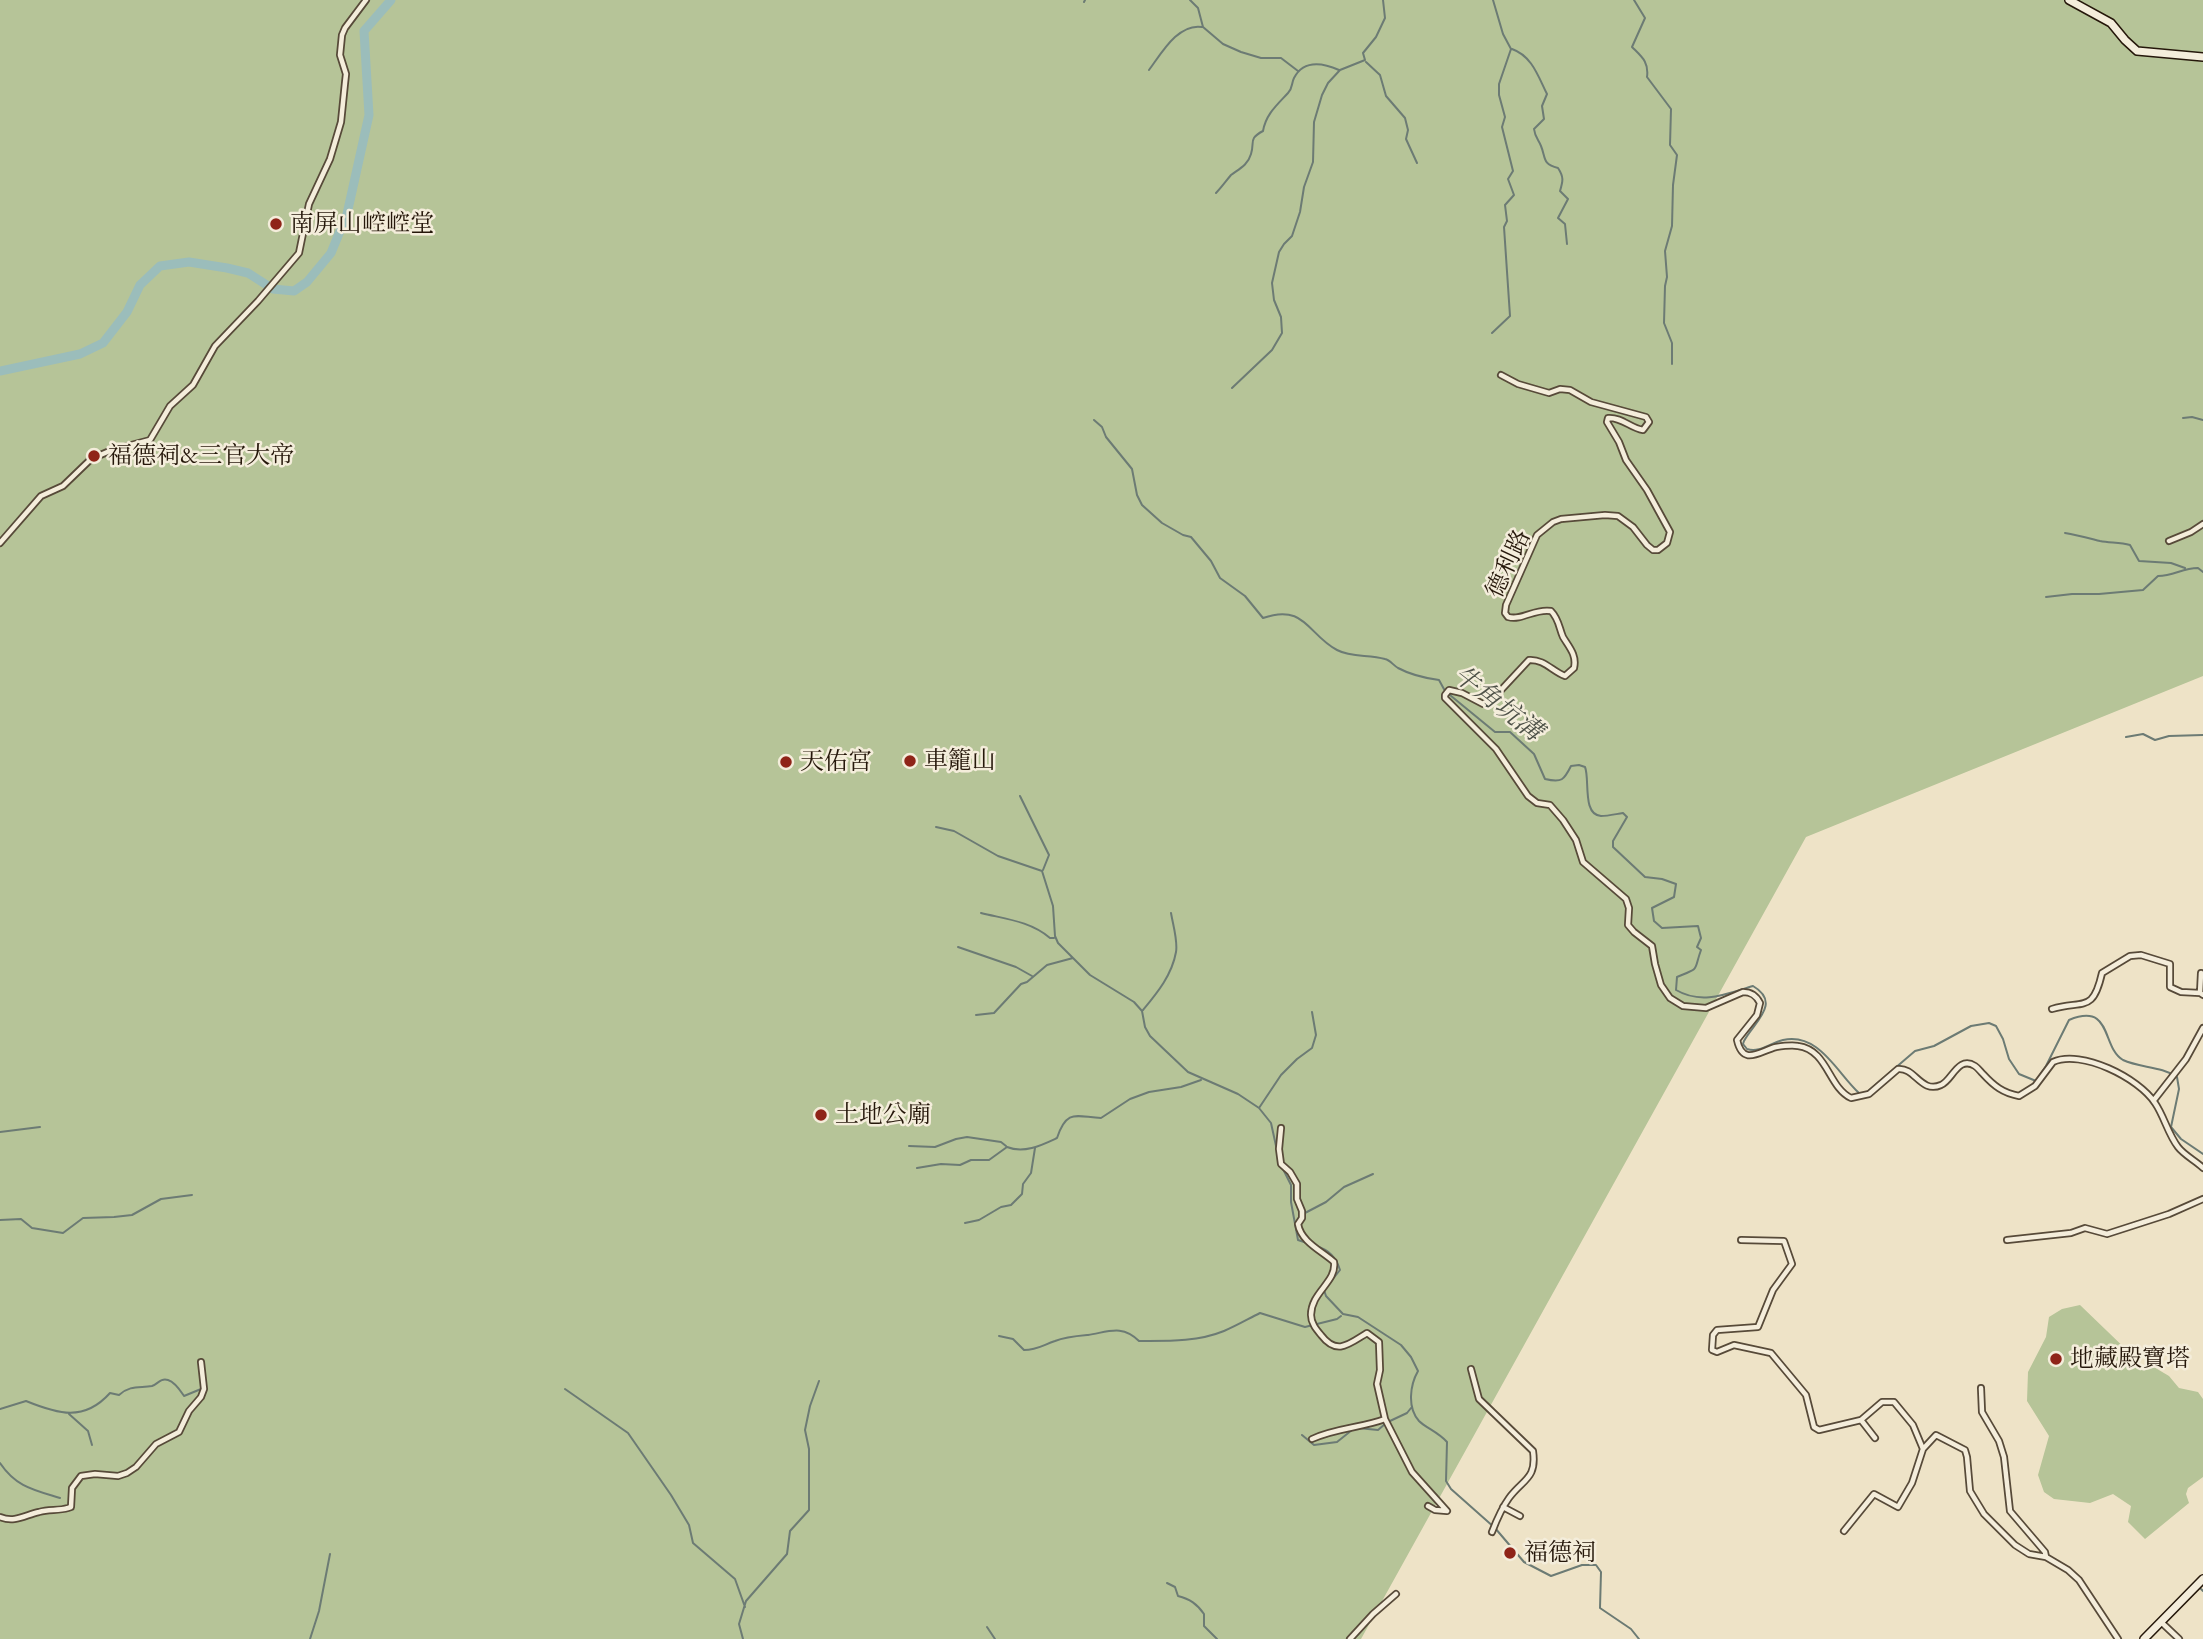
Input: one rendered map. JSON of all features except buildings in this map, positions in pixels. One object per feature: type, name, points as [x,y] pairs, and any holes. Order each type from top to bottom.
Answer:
[{"type":"street","points":[[0,543],[41,496],[63,486],[91,459],[112,450],[150,440],[170,406],[193,385],[215,346],[299,253],[309,204],[330,159],[341,122],[345,83],[340,55],[342,35],[366,0]]},
{"type":"street","points":[[2069,0],[2111,23],[2137,51],[2203,57]]},
{"type":"street","name":"德利路","points":[[1501,375],[1518,384],[1549,393],[1560,389],[1570,390],[1591,402],[1646,417],[1649,422],[1643,430],[1622,419],[1608,418],[1607,422],[1626,460],[1647,490],[1670,532],[1667,543],[1658,550],[1653,550],[1633,527],[1618,516],[1561,519],[1553,522],[1537,535],[1506,605],[1506,616],[1515,619],[1542,610],[1551,611],[1558,619],[1562,635],[1576,660],[1574,668],[1565,676],[1538,660],[1529,660],[1497,697],[1483,704],[1461,693],[1447,692],[1451,705],[1496,749],[1528,796],[1537,803],[1550,805],[1563,820],[1576,840],[1583,862],[1626,899],[1629,908],[1628,925],[1652,946],[1661,985],[1670,998],[1683,1006],[1706,1008],[1742,992],[1756,996],[1760,1003],[1757,1015],[1737,1040],[1745,1054],[1756,1055],[1776,1047],[1801,1046],[1819,1056],[1842,1092],[1851,1098],[1869,1094],[1898,1069],[1909,1070],[1924,1084],[1934,1087],[1944,1084],[1957,1068],[1969,1064],[1976,1066],[2001,1091],[2019,1096],[2035,1086],[2053,1062],[2075,1058],[2090,1061],[2133,1082],[2154,1100],[2179,1148],[2203,1168]]},
{"type":"street","points":[[2169,541],[2203,524]]},
{"type":"street","points":[[2052,1009],[2085,1003],[2093,998],[2099,989],[2102,973],[2130,956],[2141,955],[2169,964],[2170,987],[2181,992],[2202,994],[2201,973]]},
{"type":"street","points":[[2154,1100],[2186,1059],[2203,1028]]},
{"type":"street","points":[[1281,1128],[1281,1164],[1297,1184],[1297,1199],[1302,1211],[1299,1231],[1318,1251],[1334,1262],[1332,1275],[1312,1303],[1311,1321],[1324,1339],[1334,1346],[1344,1346],[1367,1333],[1379,1342],[1380,1370],[1377,1384],[1385,1419],[1412,1472],[1447,1511],[1428,1506]]},
{"type":"street","points":[[2007,1240],[2071,1233],[2085,1228],[2107,1234],[2169,1214],[2203,1199]]},
{"type":"street","points":[[1741,1240],[1784,1241],[1793,1264],[1773,1290],[1758,1327],[1717,1330],[1713,1335],[1712,1350],[1717,1352],[1734,1345],[1771,1353],[1806,1395],[1811,1421],[1819,1430],[1861,1420],[1882,1402],[1894,1402],[1913,1425],[1923,1449]]},
{"type":"street","points":[[0,1517],[6,1520],[19,1519],[40,1511],[58,1511],[71,1507],[72,1488],[81,1476],[118,1476],[136,1467],[156,1444],[183,1427],[189,1411],[204,1389],[201,1362]]},
{"type":"street","points":[[1471,1369],[1479,1399],[1534,1451],[1534,1469],[1530,1478],[1512,1494],[1495,1520],[1492,1532]]},
{"type":"street","points":[[1981,1388],[1982,1412],[1999,1441],[2004,1457],[2010,1511],[2045,1552],[2046,1557]]},
{"type":"street","points":[[1312,1439],[1385,1419]]},
{"type":"street","points":[[1861,1420],[1875,1438]]},
{"type":"street","points":[[1844,1531],[1874,1494],[1898,1507],[1912,1483],[1923,1449],[1937,1435],[1965,1450],[1970,1491],[1977,1505],[2015,1545],[2029,1554],[2046,1557],[2079,1580],[2118,1639]]},
{"type":"street","points":[[1503,1507],[1520,1516]]},
{"type":"street","points":[[2144,1639],[2203,1579]]},
{"type":"street","points":[[1350,1639],[1396,1594]]},
{"type":"street","points":[[2161,1622],[2179,1639]]},
{"type":"green space","points":[[0,0],[2203,0],[2203,676],[1806,837],[1361,1639],[0,1639]]},
{"type":"green space","points":[[2080,1305],[2133,1356],[2141,1369],[2152,1366],[2169,1376],[2179,1388],[2198,1392],[2203,1399],[2203,1477],[2188,1488],[2186,1494],[2189,1503],[2145,1539],[2128,1522],[2131,1506],[2113,1494],[2090,1503],[2054,1499],[2044,1492],[2038,1475],[2049,1436],[2027,1401],[2028,1372],[2046,1337],[2049,1317],[2062,1309]]},
{"type":"waterway","points":[[0,371],[80,354],[103,343],[127,312],[140,285],[160,266],[189,262],[227,268],[248,273],[273,289],[294,291],[307,282],[331,253],[347,214],[369,115],[364,31],[391,0]]},
{"type":"waterway","points":[[1190,0],[1198,8],[1203,27],[1223,44],[1261,58],[1281,58],[1298,71]]},
{"type":"waterway","points":[[1232,388],[1272,350],[1282,333],[1281,317],[1274,300],[1272,283],[1279,252],[1292,236],[1300,212],[1304,187],[1313,162],[1314,122],[1322,95],[1328,83],[1340,70],[1365,60],[1363,53],[1376,37],[1385,18],[1383,0]]},
{"type":"waterway","points":[[1492,333],[1510,316],[1504,227],[1507,221],[1505,205],[1514,195],[1508,179],[1513,171],[1502,127],[1505,117],[1499,95],[1499,84],[1511,49],[1503,34],[1493,0]]},
{"type":"waterway","points":[[1634,0],[1645,18],[1632,47],[1646,64],[1647,77],[1671,109],[1670,145],[1677,155],[1672,226],[1665,251],[1667,277],[1664,323],[1672,343],[1672,364]]},
{"type":"waterway","points":[[1149,70],[1178,35],[1193,27],[1202,27]]},
{"type":"waterway","points":[[1512,49],[1525,56],[1547,94],[1542,106],[1544,119],[1534,129],[1545,160],[1549,165],[1558,168],[1562,177],[1560,191],[1568,199],[1558,218],[1565,224],[1567,244]]},
{"type":"waterway","points":[[1366,62],[1380,75],[1386,96],[1405,118],[1408,130],[1406,139],[1417,163]]},
{"type":"waterway","points":[[1216,193],[1231,175],[1248,161],[1254,138],[1263,131],[1269,115],[1290,91],[1298,72],[1314,64],[1339,70]]},
{"type":"waterway","points":[[2183,418],[2203,420]]},
{"type":"waterway","name":"牛角坑溝","points":[[1094,420],[1132,469],[1137,495],[1142,505],[1162,523],[1191,537],[1211,561],[1220,578],[1245,596],[1263,618],[1277,614],[1297,618],[1337,650],[1385,659],[1408,673],[1439,680],[1445,691],[1495,732],[1510,732],[1534,754],[1545,779],[1559,780],[1571,766],[1585,767],[1591,810],[1601,816],[1623,813],[1627,817],[1613,841],[1613,847],[1645,877],[1676,884],[1674,897],[1652,908],[1654,921],[1662,928],[1698,926],[1701,938],[1697,947],[1701,950],[1696,966],[1677,977],[1676,990],[1695,997],[1714,997],[1753,986],[1761,992],[1766,1006],[1744,1041],[1747,1049],[1761,1049],[1783,1040],[1807,1042],[1826,1056],[1859,1093],[1866,1093],[1915,1051],[1934,1046],[1971,1026],[1989,1023],[1996,1026],[2009,1059],[2019,1074],[2036,1081],[2069,1020],[2083,1016],[2093,1017],[2100,1021],[2111,1046],[2123,1060],[2177,1077],[2179,1089],[2171,1127],[2181,1139],[2203,1154]]},
{"type":"waterway","points":[[2065,533],[2130,545],[2139,561],[2171,563],[2185,568]]},
{"type":"waterway","points":[[2046,597],[2143,590],[2158,576],[2192,568],[2203,572]]},
{"type":"waterway","points":[[2126,737],[2143,734],[2155,740],[2169,736],[2203,735]]},
{"type":"waterway","points":[[1020,796],[1049,855],[1043,870]]},
{"type":"waterway","points":[[936,827],[954,831],[998,856],[1042,871],[1053,906],[1058,943],[1090,975],[1134,1002],[1142,1011],[1150,1036],[1188,1072],[1238,1094],[1259,1108],[1271,1123],[1278,1155]]},
{"type":"waterway","points":[[981,913],[1026,924],[1054,938]]},
{"type":"waterway","points":[[1143,1010],[1163,983],[1174,960],[1176,943],[1171,913]]},
{"type":"waterway","points":[[958,947],[1016,967],[1032,976]]},
{"type":"waterway","points":[[976,1015],[994,1013],[1021,984],[1047,965],[1073,958]]},
{"type":"waterway","points":[[1259,1108],[1281,1075],[1312,1048],[1316,1035],[1312,1012]]},
{"type":"waterway","points":[[917,1168],[989,1160],[1007,1147],[1020,1150],[1033,1148],[1057,1138],[1069,1118],[1101,1118],[1130,1099],[1201,1080]]},
{"type":"waterway","points":[[0,1132],[40,1127]]},
{"type":"waterway","points":[[909,1146],[935,1147],[967,1137],[1001,1142],[1006,1146]]},
{"type":"waterway","points":[[965,1223],[979,1220],[1001,1207],[1011,1205],[1022,1194],[1023,1184],[1031,1173],[1035,1148]]},
{"type":"waterway","points":[[1282,1167],[1291,1185],[1291,1202],[1298,1240],[1307,1243]]},
{"type":"waterway","points":[[1305,1213],[1326,1202],[1344,1187],[1373,1174]]},
{"type":"waterway","points":[[0,1220],[21,1219],[32,1228],[63,1233],[83,1218],[132,1215],[161,1199],[192,1195]]},
{"type":"waterway","points":[[1316,1246],[1331,1255],[1340,1270],[1324,1290],[1326,1296],[1343,1314],[1358,1317],[1401,1345],[1411,1357],[1418,1371],[1412,1390],[1413,1410],[1419,1421],[1447,1442],[1446,1481],[1451,1489],[1495,1528],[1524,1562],[1551,1576],[1582,1565],[1596,1565],[1601,1572],[1600,1608],[1631,1629],[1639,1639]]},
{"type":"waterway","points":[[999,1336],[1013,1339],[1024,1350],[1029,1350],[1063,1339],[1115,1330],[1127,1332],[1139,1341],[1193,1339],[1214,1335],[1260,1313],[1305,1327],[1341,1316]]},
{"type":"waterway","points":[[0,1409],[26,1401],[60,1412],[80,1412],[100,1402],[110,1393],[119,1395],[131,1388],[152,1386],[163,1380],[173,1382],[184,1396],[201,1389]]},
{"type":"waterway","points":[[743,1639],[739,1624],[746,1601],[787,1554],[790,1531],[809,1510],[809,1449],[805,1430],[819,1381]]},
{"type":"waterway","points":[[565,1389],[628,1433],[689,1525],[693,1543],[735,1579],[745,1607]]},
{"type":"waterway","points":[[1390,1421],[1407,1413],[1411,1408]]},
{"type":"waterway","points":[[69,1414],[88,1431],[92,1445]]},
{"type":"waterway","points":[[1358,1428],[1378,1430],[1385,1424]]},
{"type":"waterway","points":[[1302,1435],[1314,1445],[1337,1442],[1352,1430]]},
{"type":"waterway","points":[[0,1463],[19,1483],[60,1498]]},
{"type":"waterway","points":[[310,1639],[319,1611],[330,1554]]},
{"type":"waterway","points":[[1167,1583],[1175,1587],[1178,1596],[1199,1607],[1204,1614],[1204,1626],[1217,1639]]},
{"type":"waterway","points":[[987,1627],[995,1639]]},
{"type":"place","name":"南屏山崆崆堂","points":[[276,224]]},
{"type":"place","name":"福德祠&三官大帝","points":[[94,456]]},
{"type":"place","name":"車籠山","points":[[910,761]]},
{"type":"place","name":"天佑宮","points":[[786,762]]},
{"type":"place","name":"土地公廟","points":[[821,1115]]},
{"type":"place","name":"地藏殿寶塔","points":[[2056,1359]]},
{"type":"place","name":"福德祠","points":[[1510,1553]]}]
